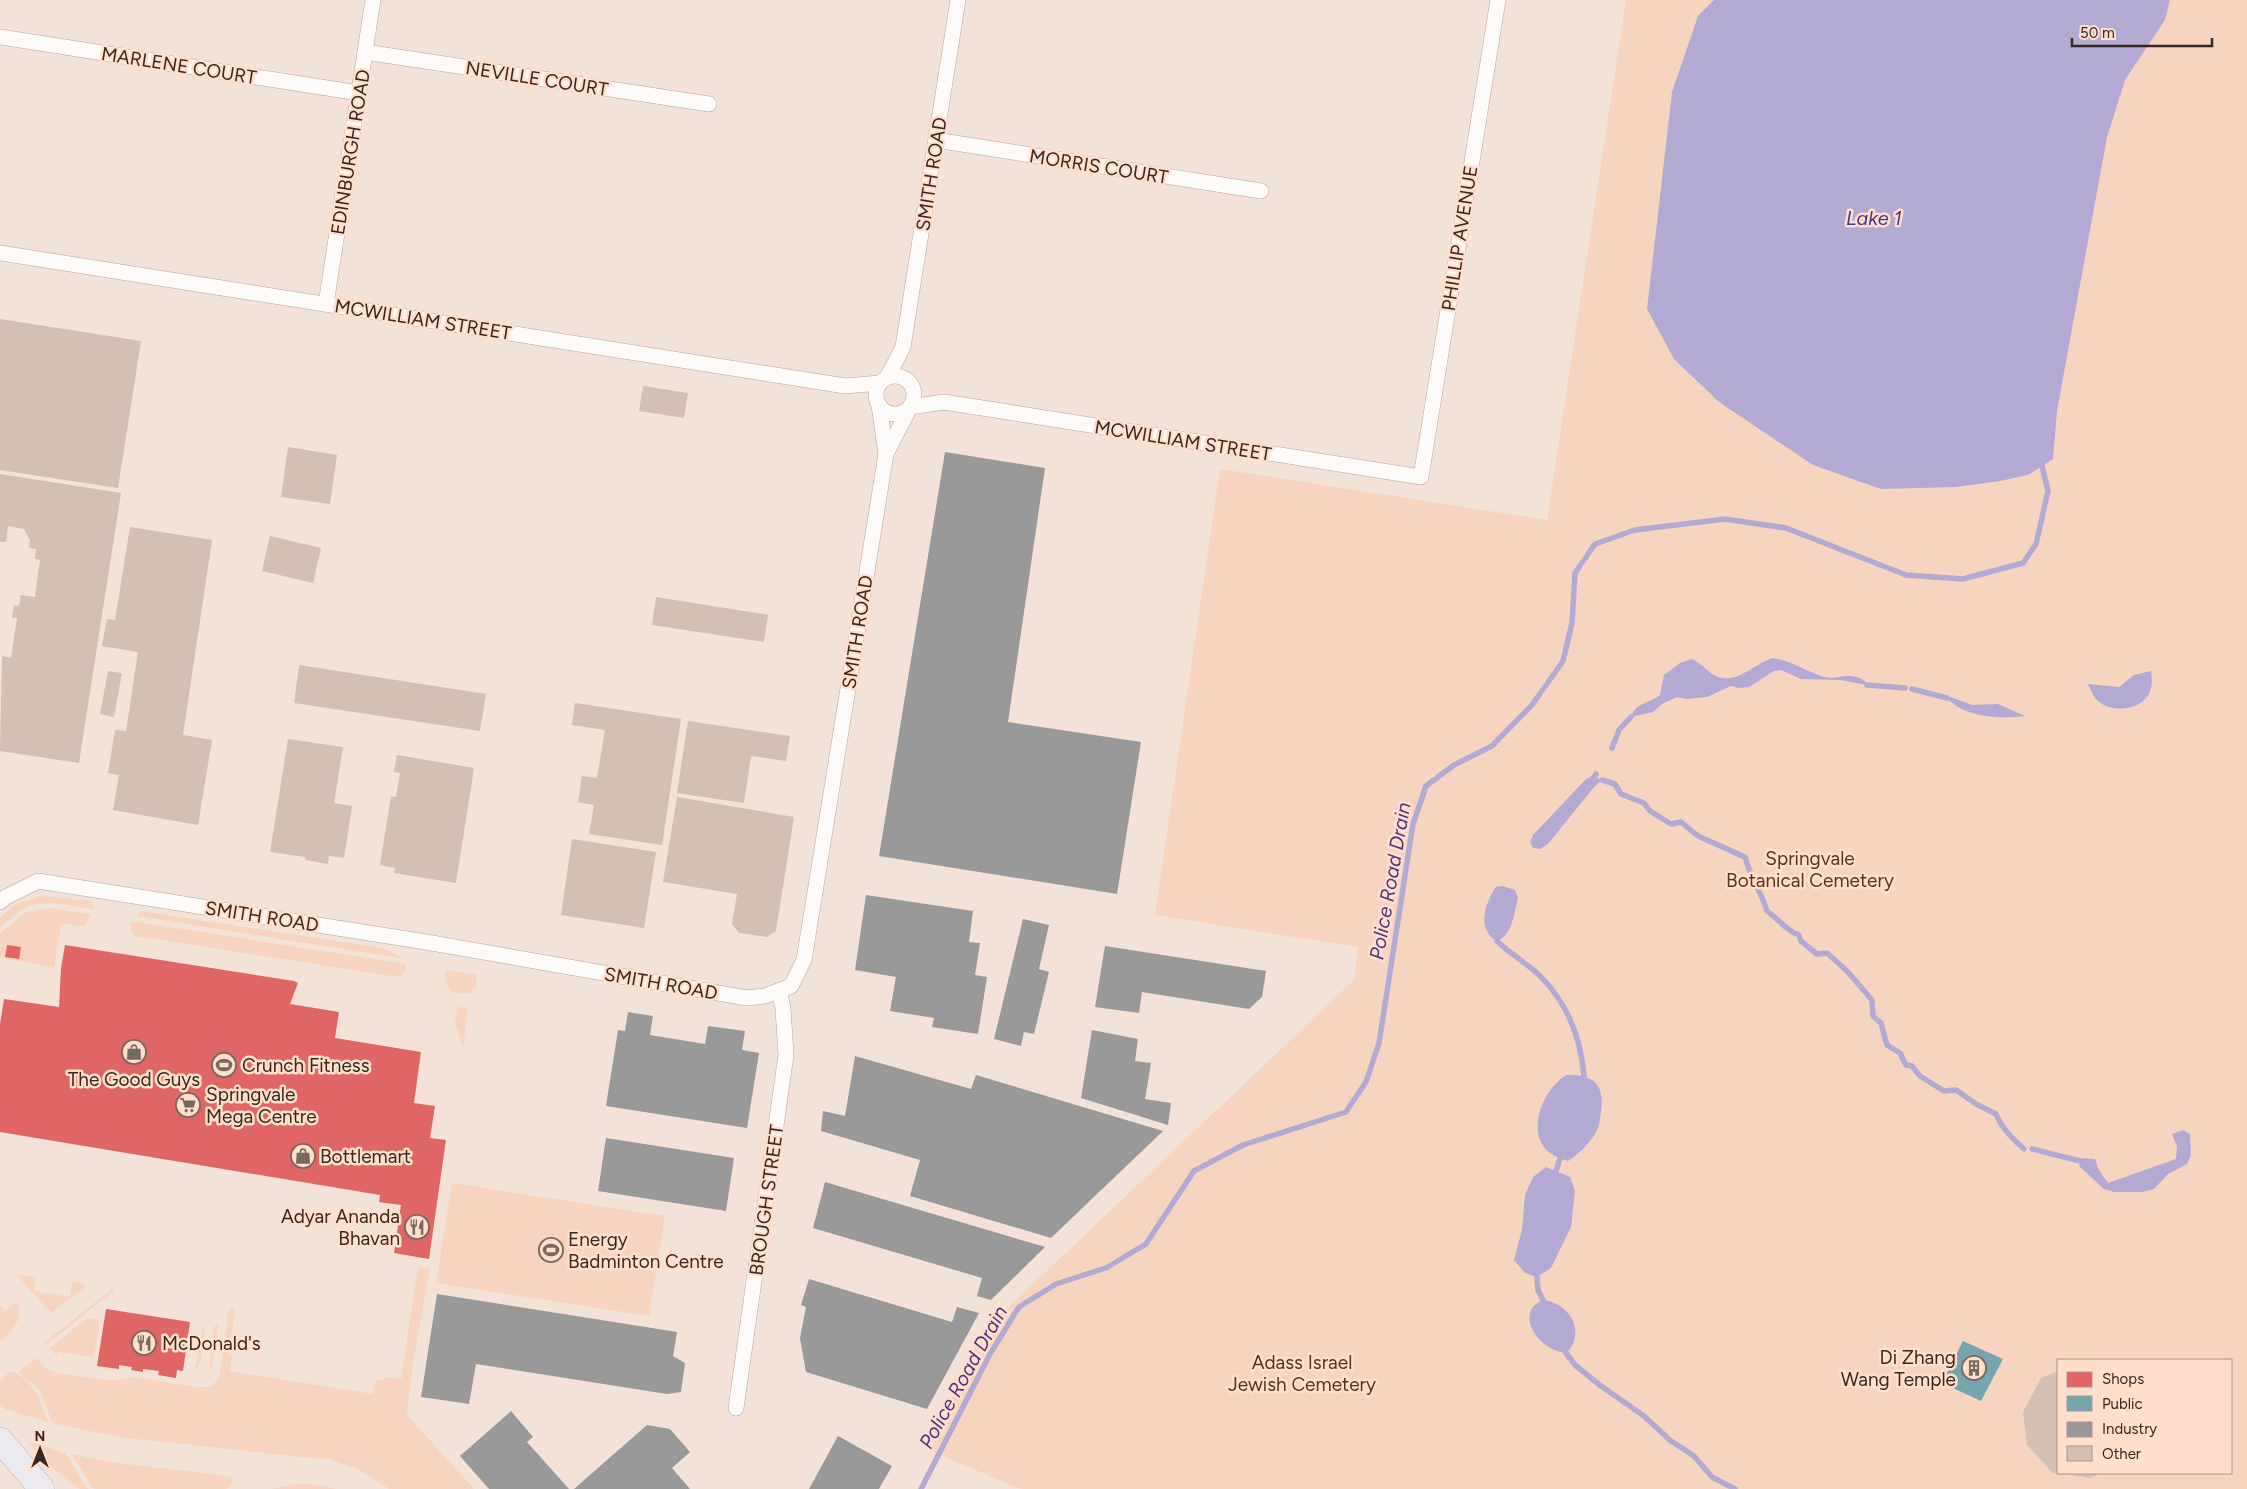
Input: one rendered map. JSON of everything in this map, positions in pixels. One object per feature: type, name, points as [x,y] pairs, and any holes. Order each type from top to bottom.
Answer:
[{"type":"highway","points":[[0,1440],[42,1489]]},
{"type":"street","name":"EDINBURGH ROAD","points":[[326,304],[373,0]]},
{"type":"street","name":"SMITH ROAD","points":[[884,380],[903,347],[958,0]]},
{"type":"street","name":"PHILLIP AVENUE","points":[[1421,477],[1498,0]]},
{"type":"street","name":"MARLENE COURT","points":[[0,37],[359,93]]},
{"type":"street","name":"NEVILLE COURT","points":[[365,52],[708,104]]},
{"type":"street","name":"MORRIS COURT","points":[[936,140],[1261,191]]},
{"type":"street","name":"MCWILLIAM STREET","points":[[0,253],[846,386],[884,380]]},
{"type":"street","name":"SMITH ROAD","points":[[903,347],[911,383]]},
{"type":"street","points":[[898,375],[911,383],[915,398],[910,408],[898,414],[892,414],[886,412],[878,404],[876,393],[884,380],[898,375]]},
{"type":"street","name":"MCWILLIAM STREET","points":[[911,383],[944,402]]},
{"type":"street","name":"MCWILLIAM STREET","points":[[846,386],[878,404]]},
{"type":"street","name":"MCWILLIAM STREET","points":[[910,408],[944,402],[1421,477]]},
{"type":"street","name":"SMITH ROAD","points":[[0,902],[38,881],[417,940],[747,998],[765,996],[791,986],[804,960],[886,454],[878,404]]},
{"type":"street","name":"SMITH ROAD","points":[[886,454],[910,408]]},
{"type":"street","name":"BROUGH STREET","points":[[736,1408],[786,1055],[783,1008],[779,991]]},
{"type":"green space","name":"Springvale Botanical Cemetery","points":[[1626,0],[2247,0],[2247,1489],[1021,1489],[930,1451],[980,1334],[1354,980],[1358,947],[1155,915],[1220,469],[1547,520]]},
{"type":"green space","points":[[43,896],[90,901],[95,909],[48,903],[38,904],[21,910],[0,928],[0,918],[16,904]]},
{"type":"green space","points":[[48,908],[90,914],[84,926],[61,924],[54,967],[0,958],[0,934],[24,913]]},
{"type":"green space","points":[[140,911],[383,948],[405,959],[137,916]]},
{"type":"green space","points":[[131,921],[406,964],[406,968],[402,975],[392,976],[135,936],[131,930]]},
{"type":"green space","points":[[446,970],[478,975],[476,976],[477,985],[470,994],[454,992],[452,994],[445,979]]},
{"type":"green space","points":[[458,1007],[468,1008],[463,1048],[455,1022]]},
{"type":"green space","name":"Energy Badminton Centre","points":[[452,1183],[665,1216],[649,1316],[436,1283]]},
{"type":"green space","points":[[418,1267],[430,1269],[414,1357],[407,1415],[474,1489],[389,1489],[360,1470],[330,1460],[118,1437],[52,1423],[41,1391],[18,1372],[37,1358],[47,1369],[58,1373],[112,1381],[134,1377],[195,1387],[211,1387],[219,1378],[228,1321],[227,1313],[231,1307],[235,1312],[228,1355],[232,1356],[230,1371],[373,1394],[376,1379],[384,1380],[385,1377],[401,1379]]},
{"type":"green space","points":[[16,1274],[36,1277],[34,1291],[70,1297],[72,1282],[84,1284],[85,1287],[51,1313]]},
{"type":"green space","points":[[112,1289],[115,1290],[46,1345],[44,1343]]},
{"type":"green space","points":[[16,1302],[19,1312],[16,1323],[9,1334],[0,1341],[0,1306],[5,1311]]},
{"type":"green space","points":[[87,1318],[100,1320],[94,1357],[58,1352],[57,1355],[49,1349]]},
{"type":"green space","points":[[217,1325],[212,1367],[209,1372],[214,1327]]},
{"type":"green space","points":[[203,1329],[205,1329],[201,1360],[197,1370],[195,1369]]},
{"type":"green space","points":[[10,1371],[18,1374],[30,1385],[39,1399],[48,1422],[5,1409],[0,1405],[0,1382]]},
{"type":"green space","points":[[28,1441],[65,1453],[88,1489],[80,1489],[44,1461]]},
{"type":"green space","points":[[71,1454],[110,1462],[231,1477],[233,1482],[227,1489],[94,1489]]},
{"type":"green space","points":[[295,1484],[320,1485],[336,1489],[271,1489]]},
{"type":"water","name":"Lake 1","points":[[1714,0],[2170,0],[2165,20],[2125,80],[2107,137],[2057,411],[2053,459],[2028,475],[2000,481],[1956,487],[1881,489],[1813,465],[1719,402],[1674,359],[1647,309],[1672,92],[1698,16]]},
{"type":"water","points":[[1773,658],[1786,661],[1821,676],[1832,678],[1854,676],[1866,682],[1867,685],[1840,680],[1801,679],[1781,670],[1774,671],[1749,687],[1738,688],[1731,686],[1707,697],[1687,699],[1677,697],[1662,704],[1653,712],[1631,717],[1636,708],[1660,695],[1664,675],[1680,663],[1692,659],[1715,676],[1732,678]]},
{"type":"water","points":[[2151,671],[2152,684],[2149,694],[2136,706],[2128,708],[2114,708],[2100,703],[2088,684],[2119,687],[2134,675]]},
{"type":"water","points":[[1951,697],[1972,705],[1998,704],[2025,716],[1983,716],[1954,705],[1947,698]]},
{"type":"water","points":[[1592,776],[1602,780],[1594,787],[1548,844],[1540,849],[1533,848],[1530,842],[1533,835],[1585,780]]},
{"type":"water","points":[[1503,886],[1515,890],[1518,898],[1510,928],[1497,941],[1486,930],[1484,916],[1492,893],[1496,887]]},
{"type":"water","points":[[1566,1075],[1583,1076],[1590,1079],[1599,1087],[1602,1102],[1598,1128],[1584,1147],[1568,1161],[1550,1153],[1542,1144],[1538,1134],[1540,1111],[1544,1100]]},
{"type":"water","points":[[2183,1130],[2190,1134],[2191,1155],[2187,1164],[2168,1174],[2154,1189],[2143,1192],[2114,1192],[2104,1189],[2079,1166],[2082,1158],[2095,1159],[2099,1170],[2108,1183],[2176,1159],[2177,1146],[2172,1134]]},
{"type":"water","points":[[1546,1167],[1570,1177],[1575,1191],[1571,1227],[1551,1268],[1537,1277],[1525,1273],[1514,1260],[1522,1230],[1525,1195],[1533,1177]]},
{"type":"water","points":[[1543,1300],[1553,1302],[1561,1307],[1572,1320],[1575,1328],[1575,1337],[1566,1353],[1546,1346],[1533,1330],[1530,1322],[1530,1313],[1534,1306]]},
{"type":"building: Shops","points":[[7,945],[21,947],[19,959],[5,957]]},
{"type":"building: Shops","points":[[65,945],[294,981],[298,983],[290,1004],[339,1012],[335,1038],[421,1052],[414,1103],[435,1106],[430,1138],[446,1140],[429,1259],[394,1253],[401,1205],[379,1202],[380,1195],[0,1132],[0,1024],[4,999],[59,1007],[61,968]]},
{"type":"building: Shops","name":"McDonald's","points":[[106,1309],[190,1322],[183,1371],[177,1370],[176,1378],[158,1375],[159,1371],[143,1369],[143,1372],[131,1370],[132,1367],[119,1365],[119,1369],[97,1366]]},
{"type":"building: Public","name":"Di Zhang Wang Temple","points":[[1963,1341],[2003,1359],[1981,1401],[1942,1383]]},
{"type":"building: Industry","points":[[945,452],[1045,468],[1008,722],[1141,742],[1117,894],[879,856]]},
{"type":"building: Industry","points":[[866,895],[973,911],[969,942],[980,943],[975,975],[987,977],[978,1034],[932,1027],[934,1018],[890,1011],[896,977],[855,970]]},
{"type":"building: Industry","points":[[1023,919],[1049,925],[1039,969],[1049,972],[1034,1034],[1024,1032],[1021,1046],[994,1039]]},
{"type":"building: Industry","points":[[1105,946],[1266,971],[1262,997],[1249,1009],[1142,992],[1139,1013],[1095,1007]]},
{"type":"building: Industry","points":[[628,1012],[653,1016],[650,1035],[705,1044],[708,1026],[745,1031],[742,1050],[759,1053],[747,1128],[606,1106],[618,1030],[625,1031]]},
{"type":"building: Industry","points":[[1092,1030],[1138,1039],[1135,1061],[1151,1063],[1145,1099],[1171,1103],[1168,1125],[1081,1098]]},
{"type":"building: Industry","points":[[855,1056],[971,1089],[976,1075],[1163,1131],[1051,1238],[910,1196],[920,1160],[821,1131],[823,1111],[845,1116]]},
{"type":"building: Industry","points":[[606,1138],[734,1158],[726,1211],[598,1191]]},
{"type":"building: Industry","points":[[825,1182],[1045,1247],[991,1300],[977,1296],[982,1278],[813,1228]]},
{"type":"building: Industry","points":[[809,1279],[952,1322],[957,1307],[979,1313],[927,1409],[806,1372],[800,1338],[806,1307],[801,1305]]},
{"type":"building: Industry","points":[[437,1294],[677,1332],[673,1356],[685,1363],[681,1392],[667,1394],[476,1364],[469,1404],[421,1397]]},
{"type":"building: Industry","points":[[511,1411],[533,1437],[527,1442],[569,1489],[489,1489],[460,1456]]},
{"type":"building: Industry","points":[[647,1425],[670,1429],[690,1452],[672,1468],[690,1489],[574,1489]]},
{"type":"building: Industry","points":[[838,1436],[892,1466],[879,1489],[809,1489]]},
{"type":"building: Other","points":[[0,319],[141,341],[118,488],[0,470]]},
{"type":"building: Other","points":[[643,386],[688,393],[684,418],[639,411]]},
{"type":"building: Other","points":[[288,447],[337,455],[330,504],[281,497]]},
{"type":"building: Other","points":[[0,474],[121,493],[79,763],[0,751],[2,656],[11,658],[17,618],[12,618],[14,605],[19,606],[21,595],[35,597],[40,560],[35,559],[36,549],[29,548],[30,540],[24,529],[8,526],[6,542],[0,542]]},
{"type":"building: Other","points":[[130,527],[212,540],[183,735],[212,740],[198,825],[113,810],[119,775],[108,773],[115,730],[126,731],[138,652],[102,646],[107,619],[115,620]]},
{"type":"building: Other","points":[[270,536],[321,548],[313,583],[262,571]]},
{"type":"building: Other","points":[[656,597],[768,615],[764,642],[652,625]]},
{"type":"building: Other","points":[[299,665],[486,694],[480,731],[294,703]]},
{"type":"building: Other","points":[[108,671],[122,673],[114,717],[100,714]]},
{"type":"building: Other","points":[[575,703],[681,719],[662,845],[589,834],[594,805],[578,802],[582,776],[597,778],[605,730],[572,725]]},
{"type":"building: Other","points":[[688,721],[790,736],[786,761],[751,756],[744,803],[677,793]]},
{"type":"building: Other","points":[[288,739],[343,747],[334,803],[352,806],[344,858],[329,856],[328,864],[305,860],[306,857],[270,852]]},
{"type":"building: Other","points":[[397,755],[474,768],[456,883],[394,873],[395,868],[380,865],[391,796],[396,797],[400,773],[394,772]]},
{"type":"building: Other","points":[[677,797],[794,817],[776,931],[767,937],[739,933],[732,924],[737,894],[663,882]]},
{"type":"building: Other","points":[[572,839],[656,852],[644,928],[561,915]]},
{"type":"building: Other","points":[[2057,1371],[2057,1474],[2053,1473],[2027,1445],[2023,1412],[2041,1378]]},
{"type":"building: Other","points":[[2066,1474],[2100,1474],[2090,1478]]},
{"type":"waterway","name":"Police Road Drain","points":[[921,1489],[990,1354],[1019,1307],[1056,1284],[1106,1268],[1146,1244],[1194,1171],[1243,1145],[1346,1112],[1366,1082],[1379,1043],[1413,824],[1426,786],[1454,765],[1492,746],[1532,705],[1563,661],[1572,623],[1575,573],[1595,544],[1635,530],[1725,519],[1786,528],[1906,575],[1963,579],[2023,563],[2036,544],[2048,491],[2042,466]]},
{"type":"waterway","points":[[1867,685],[1905,688]]},
{"type":"waterway","points":[[1912,689],[1947,698]]},
{"type":"waterway","points":[[1612,748],[1619,730],[1631,717]]},
{"type":"waterway","points":[[1602,780],[1615,784],[1621,794],[1644,803],[1650,811],[1671,824],[1681,822],[1698,836],[1745,857],[1767,911],[1799,935],[1801,941],[1817,954],[1827,953],[1847,971],[1872,1000],[1873,1016],[1881,1023],[1887,1045],[1900,1053],[1906,1065],[1912,1066],[1920,1076],[1944,1091],[1956,1090],[1976,1104],[1996,1114],[2008,1133],[2024,1149]]},
{"type":"waterway","points":[[1497,941],[1537,973],[1560,1000],[1577,1036],[1584,1076]]},
{"type":"waterway","points":[[2032,1149],[2080,1161]]},
{"type":"waterway","points":[[1556,1171],[1560,1158]]},
{"type":"waterway","points":[[1537,1277],[1538,1290],[1543,1300]]},
{"type":"waterway","points":[[1566,1353],[1575,1365],[1601,1386],[1644,1416],[1671,1441],[1694,1456],[1712,1477],[1735,1489]]},
{"type":"place","name":"The Good Guys","points":[[134,1052]]},
{"type":"place","name":"Crunch Fitness","points":[[224,1065]]},
{"type":"place","name":"Springvale Mega Centre","points":[[188,1105]]},
{"type":"place","name":"Bottlemart","points":[[303,1156]]},
{"type":"place","name":"Adyar Ananda Bhavan","points":[[417,1227]]},
{"type":"place","name":"Energy Badminton Centre","points":[[551,1250]]},
{"type":"place","name":"McDonald's","points":[[144,1343]]},
{"type":"place","name":"Di Zhang Wang Temple","points":[[1974,1368]]},
{"type":"park label","name":"Adass Israel Jewish Cemetery","points":[[1302,1373]]}]
